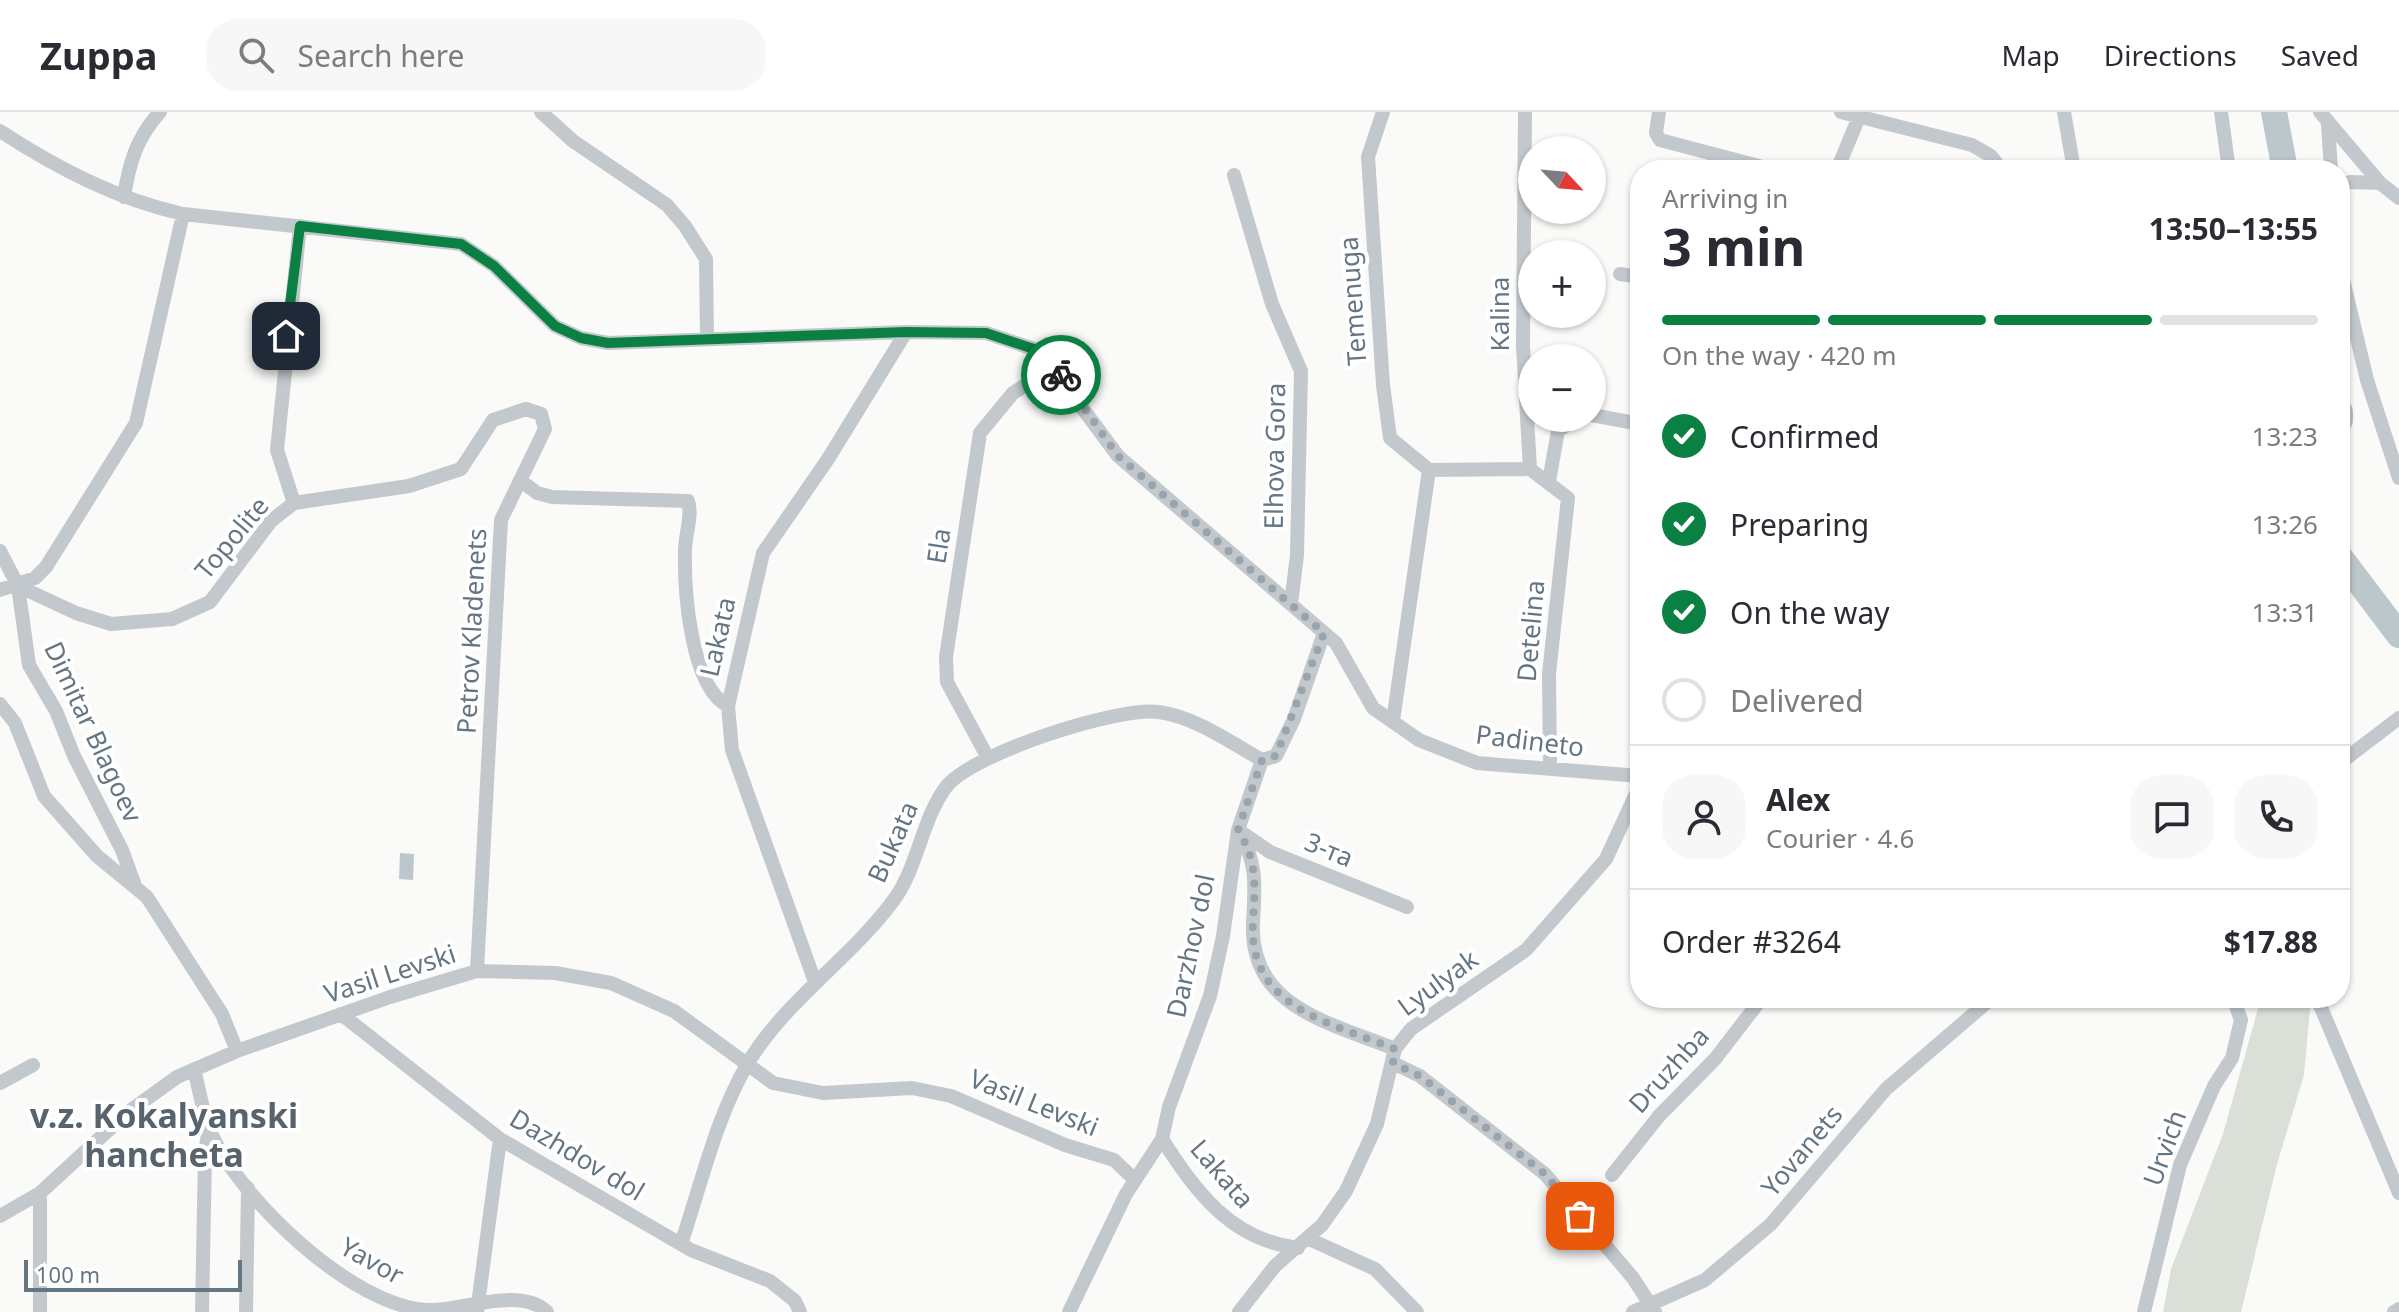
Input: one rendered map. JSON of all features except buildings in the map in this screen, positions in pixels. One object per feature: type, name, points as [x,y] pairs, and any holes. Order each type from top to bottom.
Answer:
[{"type":"street","points":[[124,197],[130,162],[145,128],[160,112]]},
{"type":"street","points":[[541,112],[573,141],[667,205],[685,226],[706,259],[707,338]]},
{"type":"street","name":"Temenuga","points":[[1383,112],[1368,157],[1383,385],[1390,438],[1429,470]]},
{"type":"street","name":"Kalina","points":[[1525,112],[1523,346],[1530,469]]},
{"type":"street","points":[[1659,112],[1656,128],[1660,140],[1736,160]]},
{"type":"street","points":[[1841,112],[1860,114],[1972,145],[1994,160]]},
{"type":"street","points":[[2064,112],[2072,160]]},
{"type":"street","points":[[2221,112],[2228,160]]},
{"type":"street","points":[[1841,160],[1860,114]]},
{"type":"street","points":[[2324,118],[2330,160]]},
{"type":"street","points":[[2324,118],[2380,183],[2399,198]]},
{"type":"street","points":[[0,131],[49,163],[124,197],[183,214],[461,244],[494,266],[555,326],[581,338],[608,343],[906,332],[986,333],[1040,351],[1055,366]]},
{"type":"street","name":"Elhova Gora","points":[[1234,175],[1272,304],[1301,371],[1297,555],[1291,604]]},
{"type":"street","points":[[2350,182],[2380,183]]},
{"type":"street","points":[[0,590],[18,586],[46,567],[136,423],[183,214]]},
{"type":"street","points":[[294,503],[277,450],[300,226]]},
{"type":"street","points":[[1620,274],[1630,276]]},
{"type":"street","points":[[2350,309],[2367,380],[2399,478]]},
{"type":"street","name":"Lakata","points":[[815,982],[732,750],[728,706],[763,553],[828,459],[906,332]]},
{"type":"street","name":"Padineto","points":[[1055,366],[1118,456],[1336,643],[1373,708],[1419,740],[1477,763],[1630,775]]},
{"type":"street","name":"Ela","points":[[988,758],[947,682],[946,670],[980,433],[1013,393],[1055,366]]},
{"type":"street","name":"Petrov Kladenets","points":[[461,469],[493,420],[506,413],[536,410],[545,421],[545,429],[501,520],[477,971]]},
{"type":"street","points":[[1606,418],[1630,422]]},
{"type":"street","points":[[1393,721],[1429,470],[1530,469],[1549,481],[1558,432]]},
{"type":"street","name":"Topolite","points":[[18,586],[76,613],[111,624],[172,619],[210,602],[271,521],[294,503],[409,486],[461,469]]},
{"type":"street","points":[[520,480],[537,493],[552,497],[688,501],[684,569],[690,619],[700,667],[713,695],[728,706]]},
{"type":"street","name":"Detelina","points":[[1549,481],[1568,498],[1549,674],[1550,769]]},
{"type":"street","name":"Dimitar Blagoev","points":[[0,551],[18,586],[29,665],[56,711],[74,756],[122,850],[134,883]]},
{"type":"street","name":"Darzhov dol","points":[[1069,1312],[1135,1180],[1162,1139],[1169,1107],[1210,996],[1223,936],[1238,830],[1262,760],[1276,756],[1324,633]]},
{"type":"street","name":"Dimitar Blagoev","points":[[0,704],[15,723],[44,796],[97,856],[134,883],[147,897],[222,1014],[237,1051]]},
{"type":"street","name":"Bukata","points":[[681,1244],[722,1122],[747,1064],[815,982],[893,901],[945,788],[962,771],[988,758],[1113,714],[1140,711],[1161,712],[1197,724],[1262,760]]},
{"type":"street","points":[[2350,755],[2399,718]]},
{"type":"street","name":"Lyulyak","points":[[1394,1056],[1411,1029],[1526,950],[1606,859],[1630,807]]},
{"type":"street","points":[[1238,830],[1255,866],[1253,944],[1267,983],[1277,994],[1296,1006],[1394,1056],[1545,1174],[1654,1308]]},
{"type":"street","name":"3-та","points":[[1238,830],[1270,852],[1407,907]]},
{"type":"street","name":"Vasil Levski","points":[[0,1216],[40,1193],[151,1093],[194,1069],[341,1014],[477,971],[555,973],[626,988],[674,1011],[773,1083],[802,1092],[912,1088],[951,1096],[1065,1145],[1114,1160],[1135,1180]]},
{"type":"street","name":"Druzhba","points":[[1612,1175],[1659,1116],[1715,1059],[1754,1008]]},
{"type":"street","name":"Yovanets","points":[[1633,1312],[1654,1308],[1705,1280],[1771,1224],[1886,1089],[1980,1008]]},
{"type":"street","name":"Urvich","points":[[2144,1312],[2180,1165],[2214,1086],[2232,1058],[2241,1020],[2238,1008]]},
{"type":"street","points":[[2321,1008],[2399,1193]]},
{"type":"street","name":"Dazhdov dol","points":[[341,1014],[500,1139],[681,1244],[770,1281],[795,1301],[800,1312]]},
{"type":"street","points":[[1239,1312],[1275,1266],[1303,1244],[1333,1211],[1358,1170],[1380,1113],[1394,1056]]},
{"type":"street","points":[[0,1083],[33,1065]]},
{"type":"street","points":[[194,1069],[209,1128],[248,1188],[246,1312]]},
{"type":"street","points":[[202,1312],[205,1153],[209,1128]]},
{"type":"street","points":[[478,1307],[500,1139]]},
{"type":"street","name":"Lakata","points":[[1162,1139],[1200,1193],[1227,1221],[1250,1235],[1303,1244],[1375,1269],[1417,1312]]},
{"type":"street","name":"Yavor","points":[[248,1188],[300,1244],[371,1293],[428,1310],[520,1302],[540,1306],[547,1312]]},
{"type":"street","points":[[40,1193],[40,1312]]},
{"type":"shaded area","points":[[400,853],[414,854],[413,880],[399,879]]},
{"type":"shaded area","points":[[2258,1008],[2310,1008],[2304,1075],[2277,1164],[2241,1312],[2163,1312],[2171,1269],[2223,1134]]},
{"type":"waterway","points":[[2274,112],[2283,160]]},
{"type":"waterway","points":[[2350,570],[2399,635]]},
{"type":"way so far","points":[[1061,375],[1118,456],[1324,633],[1294,719],[1276,756],[1262,760],[1238,830],[1251,851],[1255,866],[1257,885],[1253,944],[1255,957],[1267,983],[1277,994],[1296,1006],[1395,1049],[1393,1063],[1420,1076],[1545,1174],[1580,1216]]},
{"type":"district","name":"v.z. Kokalyanski hancheta","points":[[164,1136]]},
{"type":"route","points":[[286,336],[300,226],[430,238],[461,244],[494,266],[555,326],[581,338],[608,343],[906,332],[986,333],[1040,351],[1061,375]]}]
